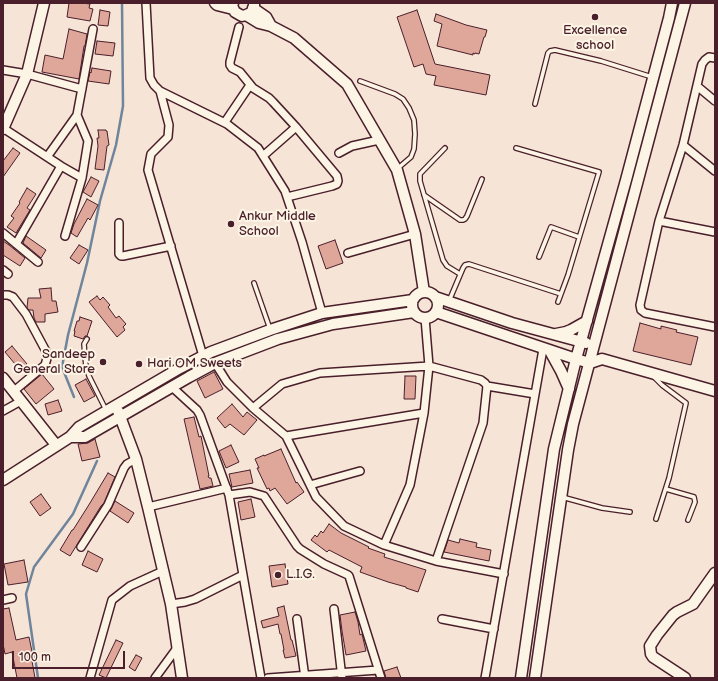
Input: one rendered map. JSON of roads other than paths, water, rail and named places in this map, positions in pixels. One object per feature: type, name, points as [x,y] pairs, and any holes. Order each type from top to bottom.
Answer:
[{"type":"street","points":[[44,3],[27,74],[3,128],[82,178]]},
{"type":"street","points":[[146,3],[150,78],[160,91],[225,122],[258,148],[286,191],[322,313]]},
{"type":"street","points":[[215,3],[217,5],[233,6],[238,15],[242,16],[251,9],[266,17],[271,26],[294,38],[347,84],[396,170],[415,234],[424,292]]},
{"type":"street","points":[[521,678],[554,449],[576,359],[672,3]]},
{"type":"street","points":[[535,678],[573,424],[685,3]]},
{"type":"street","points":[[239,27],[230,65],[232,68],[240,72],[250,85],[269,98],[296,127],[337,176],[337,184],[287,198]]},
{"type":"street","points":[[47,157],[77,115],[93,29]]},
{"type":"street","points":[[715,58],[709,58],[702,64],[683,145],[659,221],[640,305],[641,310],[644,312],[715,328]]},
{"type":"street","points":[[3,70],[27,74],[82,89]]},
{"type":"street","points":[[225,122],[250,85]]},
{"type":"street","points":[[697,86],[715,101]]},
{"type":"street","points":[[160,91],[169,124],[168,137],[152,154],[148,170],[204,356]]},
{"type":"street","points":[[65,236],[82,178],[88,141],[77,115]]},
{"type":"street","points":[[263,156],[296,127]]},
{"type":"street","points":[[339,153],[352,146],[379,140]]},
{"type":"street","points":[[683,145],[715,171]]},
{"type":"street","points":[[16,244],[61,166]]},
{"type":"street","points":[[659,221],[715,232]]},
{"type":"street","points":[[119,223],[119,254],[121,256],[171,246]]},
{"type":"street","points":[[3,233],[38,262]]},
{"type":"street","points":[[348,253],[415,234]]},
{"type":"street","points":[[3,480],[70,437],[79,427],[180,368],[211,352],[322,313],[413,300],[420,293],[424,292],[432,294],[435,297],[448,302],[512,323],[594,346],[602,359]]},
{"type":"street","points":[[3,295],[13,297],[26,314],[48,355],[45,365],[14,391]]},
{"type":"street","points":[[70,437],[85,437],[216,363],[278,339],[333,324],[414,312],[425,318],[433,316],[438,305],[435,297]]},
{"type":"street","points":[[413,300],[414,312]]},
{"type":"street","points":[[436,312],[576,359],[590,363],[602,359],[715,392]]},
{"type":"street","points":[[384,545],[410,485],[424,414],[429,366],[425,318]]},
{"type":"street","points":[[552,334],[566,332],[587,321]]},
{"type":"street","points":[[546,350],[561,371],[569,389]]},
{"type":"street","points":[[485,678],[535,394],[546,350]]},
{"type":"street","points":[[216,363],[227,382],[253,408],[286,436],[316,497],[344,526],[384,545],[436,561],[504,574]]},
{"type":"street","points":[[253,408],[282,384],[320,373],[429,366],[481,380],[487,386],[535,394]]},
{"type":"street","points":[[4,382],[14,391],[56,445]]},
{"type":"street","points":[[436,561],[483,423],[487,386]]},
{"type":"street","points":[[172,387],[197,410],[200,415],[228,491],[261,678]]},
{"type":"street","points":[[3,411],[21,401]]},
{"type":"street","points":[[116,406],[136,459],[164,571],[171,604],[182,678]]},
{"type":"street","points":[[286,436],[424,414]]},
{"type":"street","points":[[561,420],[573,424]]},
{"type":"street","points":[[81,547],[108,505],[124,468],[127,464],[136,459]]},
{"type":"street","points":[[310,485],[360,471]]},
{"type":"street","points":[[148,507],[228,491],[250,492],[264,496],[300,549],[324,564],[348,575],[350,578],[381,678]]},
{"type":"street","points":[[546,506],[560,508]]},
{"type":"street","points":[[90,678],[112,600],[130,586],[164,571]]},
{"type":"street","points":[[685,678],[653,657],[650,646],[673,615],[693,604],[715,573]]},
{"type":"street","points":[[171,604],[195,599],[243,575]]},
{"type":"street","points":[[3,600],[12,598]]},
{"type":"street","points":[[334,609],[341,675]]},
{"type":"street","points":[[297,619],[305,677]]},
{"type":"street","points":[[442,619],[494,629]]},
{"type":"street","points":[[155,678],[177,648]]},
{"type":"street","points":[[268,678],[341,675],[378,670]]},
{"type":"lane","points":[[535,104],[550,50],[601,61],[653,78]]},
{"type":"lane","points":[[360,81],[395,94],[403,99],[414,120],[416,134],[414,149],[411,157],[396,170]]},
{"type":"lane","points":[[445,148],[420,174],[420,181],[443,260],[447,266],[460,274]]},
{"type":"lane","points":[[516,148],[599,172],[568,275],[558,302]]},
{"type":"lane","points":[[424,195],[460,220],[463,220],[467,216],[482,179]]},
{"type":"lane","points":[[539,257],[551,227],[579,237]]},
{"type":"lane","points":[[448,302],[460,274],[465,265],[468,264],[561,294]]},
{"type":"lane","points":[[254,283],[270,330]]},
{"type":"lane","points":[[86,339],[84,344],[86,367],[106,411]]},
{"type":"lane","points":[[650,373],[662,385],[686,403],[666,489],[656,519]]},
{"type":"lane","points":[[666,489],[694,497],[695,502],[688,520]]},
{"type":"lane","points":[[561,497],[602,508],[630,512]]},
{"type":"waterway","points":[[74,397],[62,367],[68,335],[87,263],[100,201],[116,145],[123,106],[122,3]]},
{"type":"waterway","points":[[38,678],[26,594],[34,567],[73,514],[97,461]]},
{"type":"place","name":"Excellence school","points":[[595,17]]},
{"type":"place","name":"Ankur Middle School","points":[[231,224]]},
{"type":"place","name":"Sandeep General Store","points":[[103,362]]},
{"type":"place","name":"Hari OM Sweets","points":[[139,364]]},
{"type":"place","name":"L.I.G.","points":[[278,575]]}]
